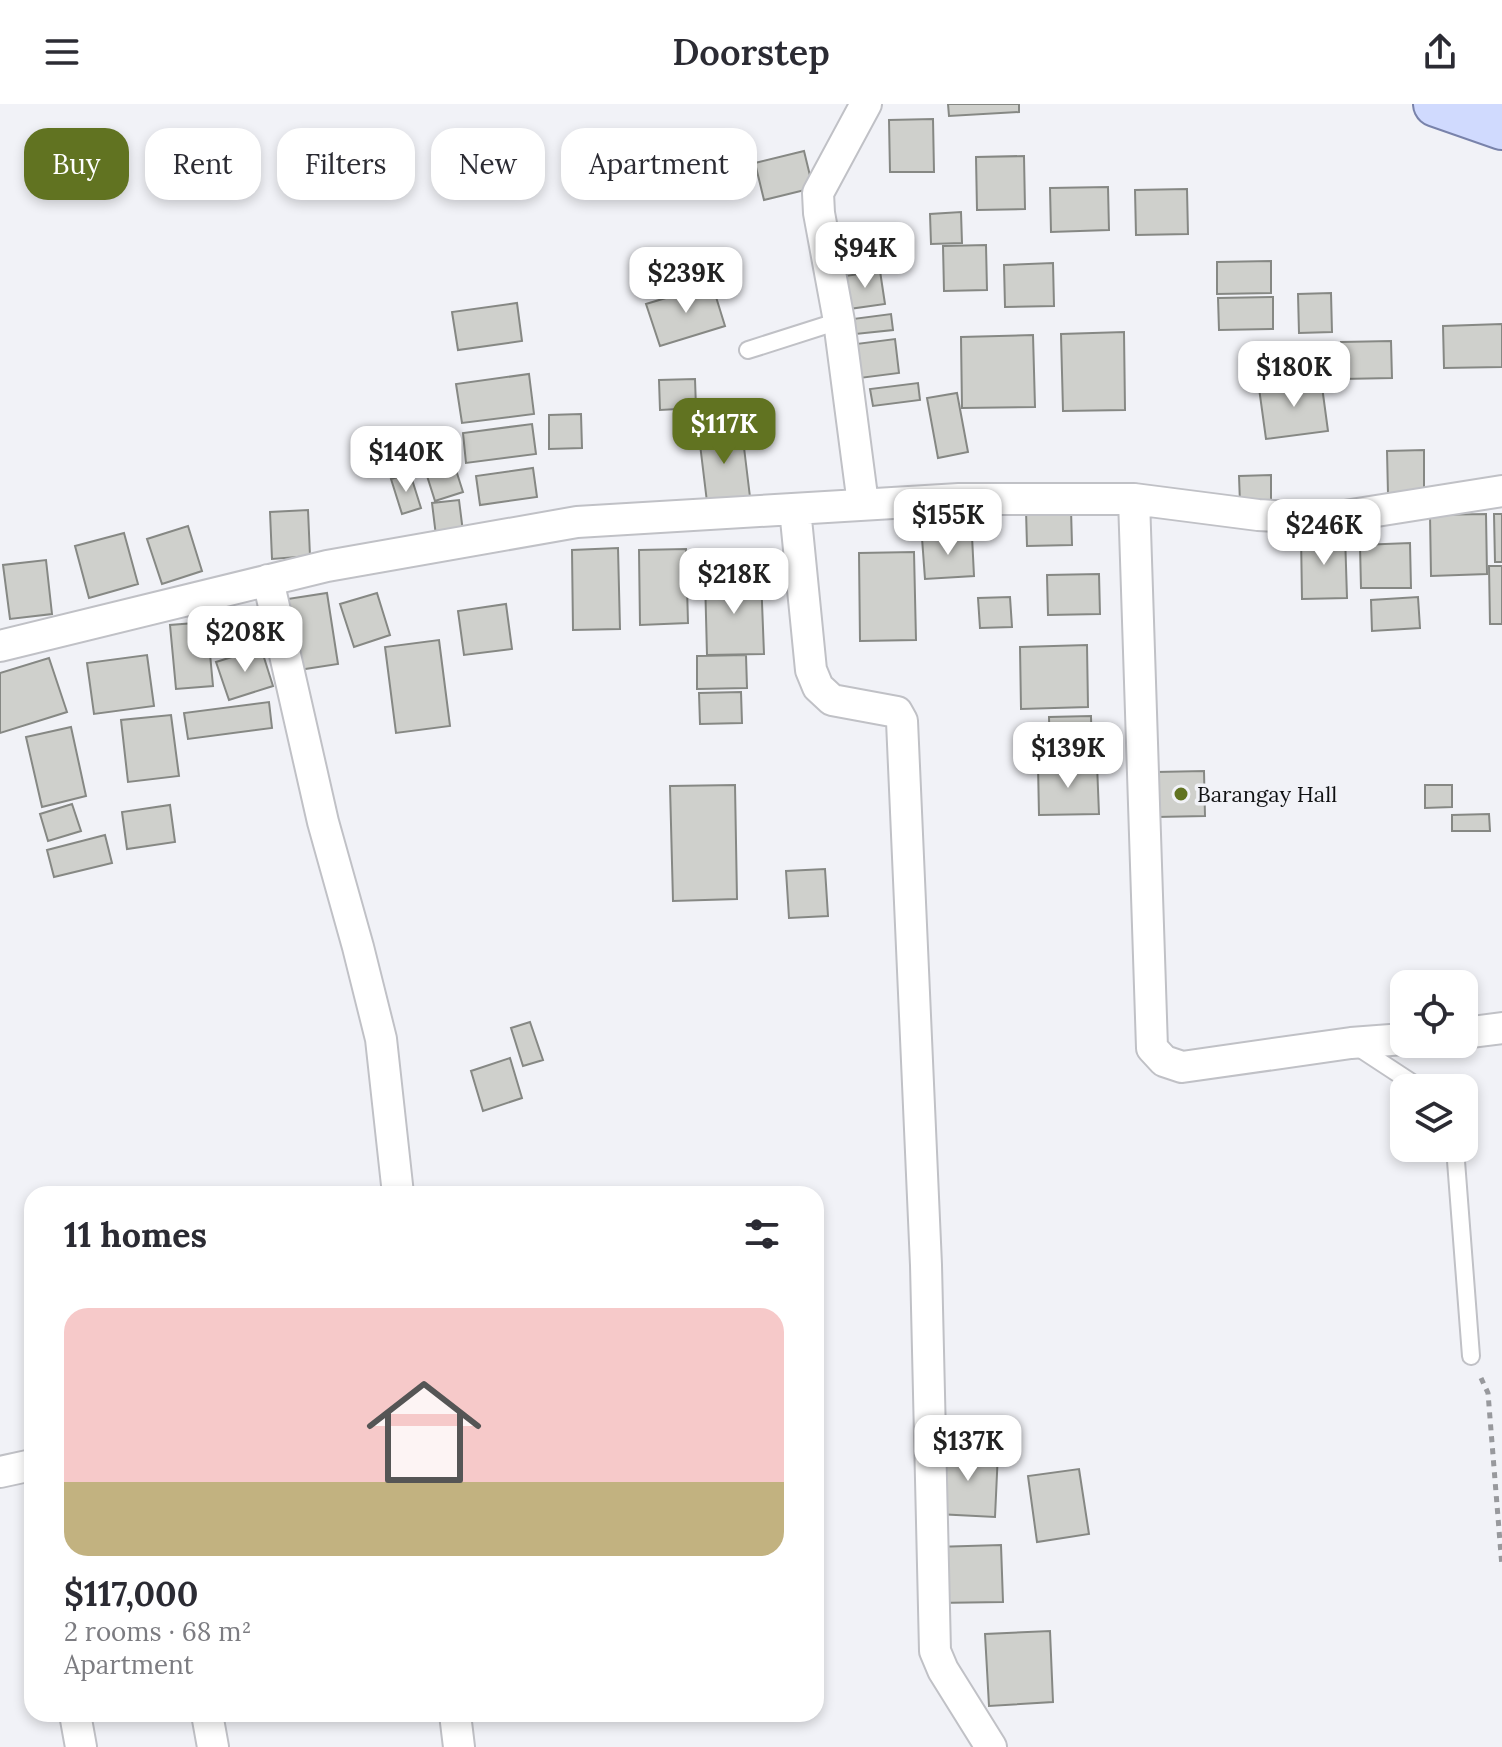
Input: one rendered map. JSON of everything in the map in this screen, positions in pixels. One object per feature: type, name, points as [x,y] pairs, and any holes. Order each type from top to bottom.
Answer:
[{"type":"main road","points":[[1436,104],[1502,127]]},
{"type":"street","points":[[863,504],[839,321],[818,193],[866,104]]},
{"type":"street","points":[[0,646],[327,566],[577,522],[959,499],[1134,499],[1258,515],[1326,519],[1502,491]]},
{"type":"street","points":[[1134,499],[1152,1048],[1164,1061],[1182,1067],[1390,1040]]},
{"type":"street","points":[[795,509],[811,670],[818,687],[832,700],[897,712],[902,721],[926,1265],[935,1651],[943,1670],[991,1747]]},
{"type":"street","points":[[268,580],[323,822],[381,1039],[397,1186]]},
{"type":"street","points":[[1478,1031],[1502,1028]]},
{"type":"street","points":[[76,1722],[81,1747]]},
{"type":"street","points":[[208,1722],[213,1747]]},
{"type":"street","points":[[456,1722],[459,1747]]},
{"type":"lane","points":[[748,350],[839,321]]},
{"type":"lane","points":[[1351,1043],[1399,1074]]},
{"type":"lane","points":[[1456,1162],[1471,1356]]},
{"type":"path","points":[[1471,1356],[1488,1393],[1502,1567]]},
{"type":"building","points":[[948,104],[1019,104],[1019,112],[949,116]]},
{"type":"building","points":[[933,119],[934,172],[890,172],[889,120]]},
{"type":"building","points":[[804,151],[813,188],[764,200],[757,163]]},
{"type":"building","points":[[1024,156],[1025,209],[977,210],[976,157]]},
{"type":"building","points":[[1108,187],[1109,230],[1051,232],[1050,188]]},
{"type":"building","points":[[1187,189],[1188,234],[1136,235],[1135,190]]},
{"type":"building","points":[[961,212],[962,243],[931,244],[930,214]]},
{"type":"building","points":[[905,242],[907,262],[846,269],[844,249]]},
{"type":"building","points":[[986,245],[987,290],[944,291],[943,246]]},
{"type":"building","points":[[1271,261],[1271,293],[1217,294],[1217,262]]},
{"type":"building","points":[[1053,263],[1054,306],[1005,307],[1004,265]]},
{"type":"building","points":[[880,271],[885,304],[849,309],[845,276]]},
{"type":"building","points":[[712,284],[725,326],[660,346],[646,304]]},
{"type":"building","points":[[1331,293],[1332,332],[1299,333],[1298,294]]},
{"type":"building","points":[[1273,297],[1273,329],[1219,330],[1218,298]]},
{"type":"building","points":[[517,303],[522,341],[458,350],[452,312]]},
{"type":"building","points":[[891,314],[893,330],[846,335],[845,320]]},
{"type":"building","points":[[1502,324],[1502,367],[1444,368],[1443,326]]},
{"type":"building","points":[[1124,332],[1125,410],[1063,411],[1061,334]]},
{"type":"building","points":[[1033,335],[1035,407],[962,408],[961,337]]},
{"type":"building","points":[[895,339],[899,373],[860,378],[856,344]]},
{"type":"building","points":[[1391,341],[1392,378],[1342,379],[1341,342]]},
{"type":"building","points":[[529,374],[534,414],[462,423],[456,384]]},
{"type":"building","points":[[695,379],[696,408],[660,410],[659,380]]},
{"type":"building","points":[[1321,379],[1328,431],[1266,439],[1259,388]]},
{"type":"building","points":[[918,383],[920,400],[873,406],[870,389]]},
{"type":"building","points":[[957,393],[968,452],[938,458],[927,398]]},
{"type":"building","points":[[581,414],[582,448],[549,449],[549,415]]},
{"type":"building","points":[[532,424],[536,454],[466,463],[463,433]]},
{"type":"building","points":[[742,431],[750,497],[707,502],[699,436]]},
{"type":"building","points":[[449,448],[463,492],[435,501],[421,457]]},
{"type":"building","points":[[1424,450],[1424,492],[1388,494],[1387,451]]},
{"type":"building","points":[[533,468],[537,497],[480,505],[476,476]]},
{"type":"building","points":[[410,473],[421,508],[402,514],[391,479]]},
{"type":"building","points":[[1271,475],[1271,502],[1240,503],[1239,476]]},
{"type":"building","points":[[459,500],[464,540],[437,544],[432,503]]},
{"type":"building","points":[[1071,509],[1072,545],[1027,546],[1026,510]]},
{"type":"building","points":[[308,510],[310,556],[272,559],[270,512]]},
{"type":"building","points":[[1486,514],[1487,574],[1431,576],[1430,515]]},
{"type":"building","points":[[1494,514],[1502,514],[1502,562],[1495,562]]},
{"type":"building","points":[[188,526],[202,571],[162,584],[147,539]]},
{"type":"building","points":[[124,533],[138,584],[89,598],[75,546]]},
{"type":"building","points":[[1345,534],[1347,598],[1302,599],[1301,535]]},
{"type":"building","points":[[972,536],[974,576],[925,579],[922,538]]},
{"type":"building","points":[[1410,543],[1411,588],[1361,588],[1360,545]]},
{"type":"building","points":[[618,548],[620,629],[573,630],[572,550]]},
{"type":"building","points":[[686,549],[688,623],[640,625],[639,550]]},
{"type":"building","points":[[914,552],[916,640],[860,641],[859,553]]},
{"type":"building","points":[[46,560],[52,614],[10,619],[3,565]]},
{"type":"building","points":[[1489,566],[1502,566],[1502,624],[1490,624]]},
{"type":"building","points":[[1099,574],[1100,614],[1048,615],[1047,575]]},
{"type":"building","points":[[761,577],[764,654],[707,655],[705,578]]},
{"type":"building","points":[[327,593],[338,664],[292,671],[281,600]]},
{"type":"building","points":[[377,593],[390,635],[354,647],[340,604]]},
{"type":"building","points":[[1010,597],[1012,627],[980,628],[978,598]]},
{"type":"building","points":[[1418,597],[1420,628],[1372,631],[1371,600]]},
{"type":"building","points":[[506,604],[512,649],[464,655],[458,611]]},
{"type":"building","points":[[207,622],[213,686],[176,689],[170,625]]},
{"type":"building","points":[[439,640],[450,726],[396,733],[385,647]]},
{"type":"building","points":[[1087,645],[1088,707],[1021,709],[1020,647]]},
{"type":"building","points":[[261,648],[273,686],[229,700],[216,662]]},
{"type":"building","points":[[147,655],[154,706],[94,714],[87,663]]},
{"type":"building","points":[[746,655],[747,688],[697,689],[697,656]]},
{"type":"building","points":[[49,658],[67,712],[0,733],[0,673]]},
{"type":"building","points":[[741,692],[742,723],[700,724],[699,693]]},
{"type":"building","points":[[269,702],[272,728],[188,739],[184,713]]},
{"type":"building","points":[[171,715],[179,776],[128,782],[121,720]]},
{"type":"building","points":[[1091,716],[1092,756],[1050,757],[1049,717]]},
{"type":"building","points":[[71,727],[86,796],[42,807],[26,737]]},
{"type":"building","points":[[1097,764],[1099,814],[1039,815],[1038,765]]},
{"type":"building","name":"Barangay Hall","points":[[1204,771],[1205,816],[1157,817],[1156,772]]},
{"type":"building","points":[[735,785],[737,899],[673,901],[670,786]]},
{"type":"building","points":[[1425,785],[1452,785],[1452,807],[1425,808]]},
{"type":"building","points":[[72,804],[81,831],[48,841],[40,814]]},
{"type":"building","points":[[170,805],[175,842],[127,849],[122,812]]},
{"type":"building","points":[[1489,814],[1490,831],[1452,831],[1452,815]]},
{"type":"building","points":[[105,835],[112,863],[54,877],[47,850]]},
{"type":"building","points":[[825,869],[828,916],[789,918],[786,871]]},
{"type":"building","points":[[530,1022],[543,1060],[523,1066],[511,1028]]},
{"type":"building","points":[[510,1058],[522,1098],[483,1111],[471,1071]]},
{"type":"building","points":[[940,1449],[998,1452],[995,1517],[937,1514]]},
{"type":"building","points":[[1079,1469],[1089,1534],[1037,1542],[1028,1476]]},
{"type":"building","points":[[1001,1545],[1003,1602],[935,1603],[934,1547]]},
{"type":"building","points":[[1050,1631],[1053,1702],[989,1706],[985,1634]]},
{"type":"place","name":"Barangay Hall","points":[[1181,794]]}]
